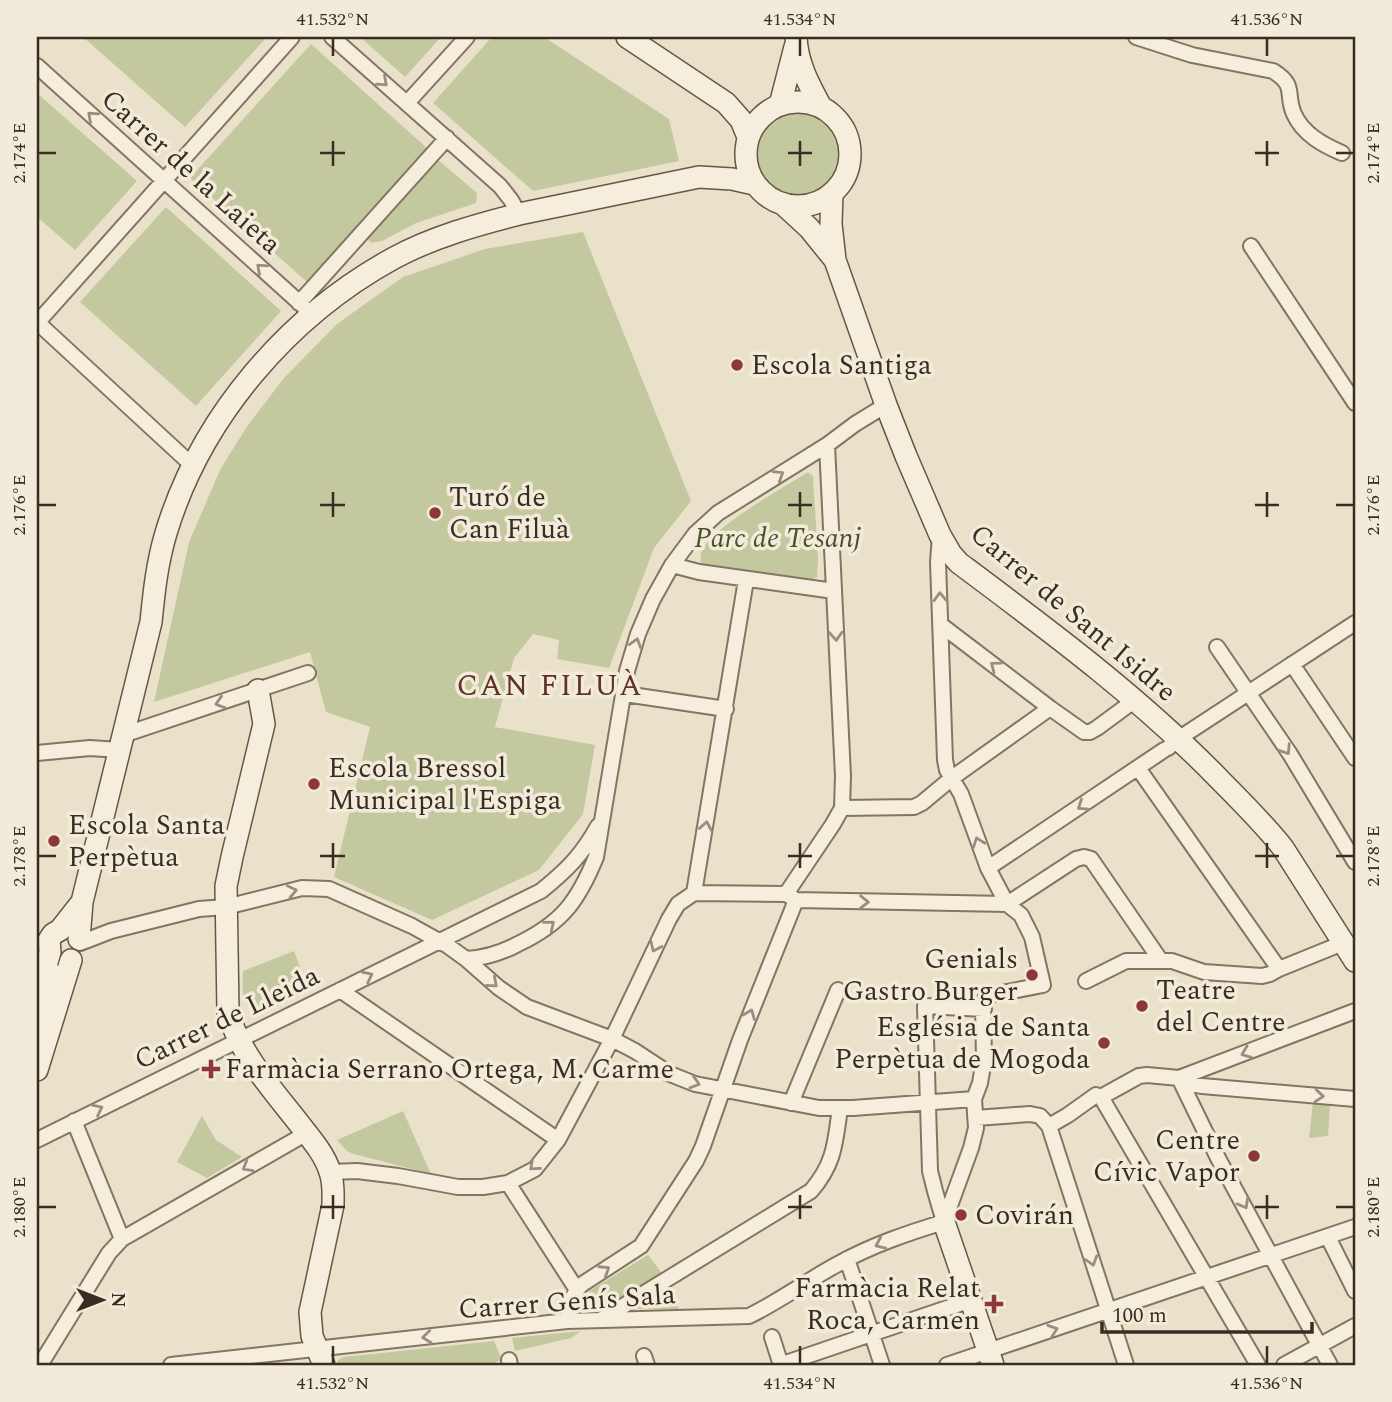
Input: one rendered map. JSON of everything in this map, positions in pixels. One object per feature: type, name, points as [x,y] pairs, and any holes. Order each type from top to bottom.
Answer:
[{"type":"main road","points":[[627,37],[726,103],[741,120],[747,144],[748,166],[754,184],[766,195],[784,205],[816,203],[832,193],[843,181],[850,157],[849,144],[845,132],[832,115],[821,107],[804,102],[774,108],[726,103]]},
{"type":"main road","points":[[796,39],[804,74],[821,107]]},
{"type":"main road","points":[[37,996],[55,951],[82,902],[151,622],[154,587],[176,502],[215,428],[242,388],[306,308],[396,257],[449,234],[491,221],[699,177],[722,167],[747,144],[753,127],[774,108],[796,39]]},
{"type":"main road","points":[[699,177],[732,179],[754,184]]},
{"type":"main road","name":"Carrer de Sant Isidre","points":[[832,193],[831,224],[835,260],[906,456],[951,554],[1135,700],[1170,746],[1212,772],[1283,848],[1355,961]]},
{"type":"main road","name":"Carrer de Sant Isidre","points":[[784,205],[809,228],[835,260]]},
{"type":"main road","points":[[258,690],[264,724],[226,886],[228,1012],[232,1026],[252,1062],[307,1133],[330,1172],[333,1205],[310,1312],[312,1336],[321,1357]]},
{"type":"main road","points":[[37,1070],[55,951]]},
{"type":"main road","points":[[944,1222],[990,1359]]},
{"type":"street","points":[[193,466],[37,322],[292,37]]},
{"type":"street","points":[[332,37],[500,186],[519,214]]},
{"type":"street","points":[[407,103],[467,37]]},
{"type":"street","points":[[1136,37],[1192,55],[1273,71],[1288,83],[1294,113],[1303,128],[1316,139],[1342,153]]},
{"type":"street","name":"Carrer de la Laieta","points":[[37,66],[306,308]]},
{"type":"street","points":[[306,308],[447,138]]},
{"type":"street","points":[[1251,246],[1355,403]]},
{"type":"street","points":[[466,959],[485,958],[503,952],[550,926],[568,909],[586,883],[596,857],[627,671],[638,634],[653,599],[695,534],[718,513],[886,405]]},
{"type":"street","points":[[567,1321],[569,1305],[581,1285],[641,1247],[696,1161],[791,897],[842,808],[843,776],[827,445]]},
{"type":"street","points":[[940,535],[938,562],[947,770],[961,793],[988,868],[1007,904],[1021,915],[1032,937],[1043,985],[986,996],[984,1060],[974,1099],[975,1128],[971,1148],[944,1222]]},
{"type":"street","points":[[673,565],[699,572],[834,591]]},
{"type":"street","points":[[694,893],[746,579]]},
{"type":"street","points":[[988,868],[1355,623]]},
{"type":"street","points":[[941,625],[1084,732],[1097,728],[1135,700]]},
{"type":"street","points":[[1217,647],[1290,754],[1355,862]]},
{"type":"street","points":[[1292,664],[1355,758]]},
{"type":"street","points":[[37,753],[121,743],[308,673]]},
{"type":"street","points":[[625,694],[726,709]]},
{"type":"street","points":[[842,808],[914,807],[1050,708]]},
{"type":"street","points":[[1138,768],[1279,969]]},
{"type":"street","name":"Carrer de Lleida","points":[[37,1140],[541,891],[567,870],[590,841],[602,818]]},
{"type":"street","points":[[330,1172],[357,1171],[458,1188],[483,1188],[508,1183],[535,1169],[558,1140],[669,919],[678,904],[694,893],[1007,904],[1076,859],[1084,857],[1091,859],[1161,961]]},
{"type":"street","points":[[37,1032],[55,951],[101,934],[199,909],[226,907],[302,888],[321,887],[440,941],[527,1007],[611,1039],[670,1073],[695,1084],[820,1108],[974,1099]]},
{"type":"street","points":[[1086,981],[1126,961],[1172,961],[1204,972],[1262,976],[1343,943]]},
{"type":"street","points":[[340,990],[558,1140]]},
{"type":"street","points":[[791,1103],[838,990]]},
{"type":"street","points":[[944,1222],[930,1171],[925,1006],[984,1009]]},
{"type":"street","points":[[1179,1078],[1355,1011]]},
{"type":"street","points":[[1101,1097],[1139,1076],[1147,1076],[1179,1078],[1202,1086],[1355,1099]]},
{"type":"street","points":[[1179,1078],[1219,1160],[1330,1365]]},
{"type":"street","points":[[1049,1125],[1096,1095],[1101,1097],[1258,1365]]},
{"type":"street","points":[[600,1321],[811,1191],[829,1166],[833,1155],[840,1108]]},
{"type":"street","points":[[975,1118],[1030,1114],[1040,1116],[1049,1125],[1126,1365]]},
{"type":"street","points":[[74,1121],[122,1239]]},
{"type":"street","points":[[40,1365],[109,1253],[122,1239],[307,1133]]},
{"type":"street","points":[[508,1183],[577,1290]]},
{"type":"street","points":[[935,1191],[942,1194],[954,1191]]},
{"type":"street","name":"Carrer Genís Sala","points":[[172,1365],[321,1357],[567,1321],[749,1316],[848,1259],[890,1239],[944,1222]]},
{"type":"street","points":[[947,1365],[990,1359],[1108,1311],[1355,1227]]},
{"type":"street","points":[[1328,1237],[1355,1291]]},
{"type":"street","points":[[848,1259],[883,1365]]},
{"type":"street","points":[[772,1337],[780,1365],[971,1300]]},
{"type":"street","points":[[1284,1365],[1355,1326]]},
{"type":"green space","points":[[83,37],[267,37],[185,127]]},
{"type":"green space","points":[[360,37],[441,37],[405,77]]},
{"type":"green space","points":[[492,37],[544,37],[669,119],[679,161],[533,191],[433,103]]},
{"type":"green space","points":[[311,44],[428,149],[307,282],[190,178]]},
{"type":"green space","points":[[37,93],[137,181],[75,250],[37,217]]},
{"type":"green space","points":[[798,102],[818,106],[835,117],[846,134],[850,154],[846,174],[835,191],[818,202],[798,206],[778,202],[761,191],[750,174],[746,154],[750,134],[761,117],[778,106]]},
{"type":"green space","points":[[437,159],[477,193],[476,203],[416,223],[382,241],[371,243],[367,238]]},
{"type":"green space","points":[[166,207],[281,311],[196,406],[80,302]]},
{"type":"green space","points":[[583,232],[691,501],[654,548],[609,668],[557,659],[559,640],[533,634],[514,658],[495,727],[595,745],[583,814],[539,870],[432,920],[334,877],[370,727],[326,712],[310,652],[154,702],[189,542],[221,468],[248,425],[284,378],[337,324],[403,277],[485,249]]},
{"type":"green space","name":"Parc de Tesanj","points":[[808,472],[813,476],[817,577],[809,581],[701,565],[701,553],[717,532],[748,509]]},
{"type":"green space","points":[[294,951],[309,991],[263,1013],[249,1007],[243,992],[243,971]]},
{"type":"green space","points":[[1313,1102],[1330,1103],[1328,1136],[1309,1138]]},
{"type":"green space","points":[[403,1111],[431,1174],[354,1154],[347,1151],[337,1140]]},
{"type":"green space","points":[[202,1116],[216,1140],[242,1157],[207,1178],[177,1162]]},
{"type":"green space","points":[[648,1255],[664,1276],[607,1310],[584,1309],[589,1291]]},
{"type":"green space","points":[[667,1285],[679,1309],[625,1309]]},
{"type":"green space","points":[[581,1331],[571,1338],[515,1351],[512,1338]]},
{"type":"green space","points":[[494,1341],[502,1360],[487,1365],[337,1365],[338,1360],[344,1357]]},
{"type":"place","name":"Escola Santiga","points":[[737,365]]},
{"type":"place","name":"Turó de Can Filuà","points":[[435,513]]},
{"type":"place","name":"Escola Bressol Municipal l'Espiga","points":[[314,784]]},
{"type":"place","name":"Escola Santa Perpètua","points":[[54,841]]},
{"type":"place","name":"Genials Gastro Burger","points":[[1032,975]]},
{"type":"place","name":"Teatre del Centre","points":[[1142,1006]]},
{"type":"place","name":"Església de Santa Perpètua de Mogoda","points":[[1104,1043]]},
{"type":"place","name":"Farmàcia Serrano Ortega, M. Carme","points":[[211,1069]]},
{"type":"place","name":"Centre Cívic Vapor","points":[[1254,1156]]},
{"type":"place","name":"Covirán","points":[[961,1215]]},
{"type":"place","name":"Farmàcia Relat Roca, Carmen","points":[[994,1304]]},
{"type":"district","name":"CAN FILUÀ","points":[[550,686]]}]
